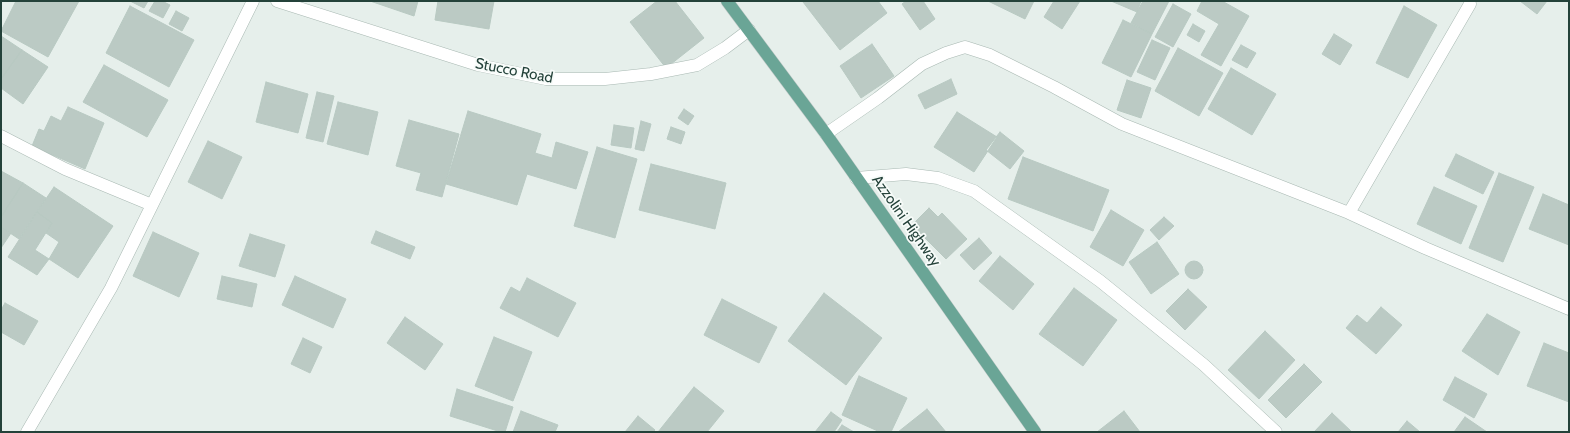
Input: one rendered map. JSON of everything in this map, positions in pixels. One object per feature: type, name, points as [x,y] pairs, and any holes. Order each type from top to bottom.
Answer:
[{"type":"main road","name":"Azzolini Highway","points":[[727,1],[826,134],[1035,432]]},
{"type":"street","points":[[27,432],[111,288],[253,1]]},
{"type":"street","name":"Stucco Road","points":[[277,1],[478,66],[546,79],[605,79],[651,74],[696,65],[726,48],[749,30]]},
{"type":"street","points":[[1349,213],[1470,4]]},
{"type":"street","points":[[826,134],[878,98],[922,64],[965,46],[990,55],[1054,87],[1122,124],[1349,213],[1425,248],[1569,308]]},
{"type":"street","points":[[1,136],[65,169],[152,205]]},
{"type":"street","points":[[856,178],[906,174],[938,178],[974,191],[1100,281],[1204,365],[1276,432]]},
{"type":"building","points":[[16,1],[79,1],[48,57],[1,31]]},
{"type":"building","points":[[130,1],[148,1],[144,8]]},
{"type":"building","points":[[155,1],[162,1],[170,5],[163,18],[149,11]]},
{"type":"building","points":[[370,1],[418,1],[414,16]]},
{"type":"building","points":[[438,1],[494,1],[489,29],[435,20]]},
{"type":"building","points":[[657,1],[675,1],[704,38],[666,68],[630,22]]},
{"type":"building","points":[[878,1],[887,13],[840,50],[803,2]]},
{"type":"building","points":[[906,1],[923,1],[935,19],[920,30],[902,4]]},
{"type":"building","points":[[988,1],[1034,1],[1025,19]]},
{"type":"building","points":[[1054,1],[1080,1],[1062,29],[1044,17]]},
{"type":"building","points":[[1111,1],[1141,1],[1137,12]]},
{"type":"building","points":[[1143,1],[1169,1],[1152,34],[1131,23]]},
{"type":"building","points":[[1202,1],[1222,1],[1249,16],[1221,66],[1201,55],[1219,24],[1197,11]]},
{"type":"building","points":[[1520,1],[1547,1],[1537,14]]},
{"type":"building","points":[[1173,4],[1191,14],[1173,47],[1155,37]]},
{"type":"building","points":[[130,6],[194,40],[169,87],[106,53]]},
{"type":"building","points":[[1404,6],[1437,25],[1408,78],[1376,63]]},
{"type":"building","points":[[176,11],[189,18],[182,31],[169,24]]},
{"type":"building","points":[[1123,20],[1152,34],[1131,77],[1102,63]]},
{"type":"building","points":[[1193,24],[1205,31],[1199,42],[1187,35]]},
{"type":"building","points":[[1334,34],[1352,45],[1340,65],[1322,54]]},
{"type":"building","points":[[1,36],[22,50],[1,79]]},
{"type":"building","points":[[1152,40],[1170,48],[1155,80],[1137,72]]},
{"type":"building","points":[[872,44],[894,76],[861,98],[840,66]]},
{"type":"building","points":[[1241,45],[1256,53],[1247,68],[1232,60]]},
{"type":"building","points":[[1178,48],[1223,73],[1199,116],[1155,91]]},
{"type":"building","points":[[22,50],[48,67],[23,104],[1,88],[1,79]]},
{"type":"building","points":[[104,65],[168,100],[147,137],[83,102]]},
{"type":"building","points":[[1231,68],[1276,94],[1252,135],[1208,109]]},
{"type":"building","points":[[951,79],[957,94],[925,109],[918,95]]},
{"type":"building","points":[[1127,80],[1151,88],[1141,118],[1117,110]]},
{"type":"building","points":[[266,82],[308,94],[298,133],[256,122]]},
{"type":"building","points":[[317,92],[334,96],[323,142],[306,138]]},
{"type":"building","points":[[338,102],[378,112],[368,155],[327,144]]},
{"type":"building","points":[[68,107],[104,123],[85,169],[32,146],[39,129],[44,131],[51,116],[61,121]]},
{"type":"building","points":[[684,109],[694,116],[688,125],[678,118]]},
{"type":"building","points":[[468,111],[541,134],[535,153],[552,158],[556,142],[588,152],[576,189],[527,174],[517,205],[446,184]]},
{"type":"building","points":[[957,112],[997,137],[974,172],[934,147]]},
{"type":"building","points":[[409,120],[459,134],[442,197],[416,190],[421,173],[396,166]]},
{"type":"building","points":[[641,121],[651,124],[644,151],[635,149]]},
{"type":"building","points":[[614,125],[634,128],[631,148],[611,145]]},
{"type":"building","points":[[671,127],[685,132],[681,144],[667,139]]},
{"type":"building","points":[[1000,132],[1024,151],[1010,169],[986,150]]},
{"type":"building","points":[[208,141],[242,157],[222,199],[188,182]]},
{"type":"building","points":[[597,147],[637,159],[615,238],[574,226]]},
{"type":"building","points":[[1456,154],[1494,172],[1483,194],[1445,176]]},
{"type":"building","points":[[1023,157],[1109,190],[1093,231],[1008,199]]},
{"type":"building","points":[[651,164],[726,183],[715,229],[639,210]]},
{"type":"building","points":[[1,171],[23,183],[1,217]]},
{"type":"building","points":[[1499,173],[1534,187],[1503,262],[1469,248]]},
{"type":"building","points":[[23,183],[46,198],[19,239],[1,227],[1,217]]},
{"type":"building","points":[[54,187],[113,226],[78,278],[49,259],[59,242],[46,233],[52,223],[37,212]]},
{"type":"building","points":[[1434,187],[1477,206],[1461,244],[1417,224]]},
{"type":"building","points":[[1543,194],[1569,205],[1569,245],[1529,229]]},
{"type":"building","points":[[929,208],[938,217],[942,213],[967,239],[946,259],[912,225]]},
{"type":"building","points":[[1111,210],[1144,230],[1123,266],[1090,247]]},
{"type":"building","points":[[37,212],[52,223],[35,250],[49,259],[37,275],[8,257]]},
{"type":"building","points":[[1164,217],[1174,226],[1159,240],[1150,230]]},
{"type":"building","points":[[1,227],[11,233],[1,248]]},
{"type":"building","points":[[376,231],[415,247],[410,259],[371,243]]},
{"type":"building","points":[[153,232],[199,253],[179,297],[133,276]]},
{"type":"building","points":[[250,234],[285,245],[275,277],[239,266]]},
{"type":"building","points":[[979,238],[992,253],[974,270],[960,255]]},
{"type":"building","points":[[1157,242],[1179,274],[1151,294],[1129,262]]},
{"type":"building","points":[[1000,256],[1034,284],[1013,310],[979,281]]},
{"type":"building","points":[[1194,261],[1200,264],[1203,270],[1200,276],[1194,279],[1188,276],[1185,270],[1188,264]]},
{"type":"building","points":[[222,276],[257,284],[252,307],[217,299]]},
{"type":"building","points":[[295,276],[346,299],[333,328],[282,305]]},
{"type":"building","points":[[527,278],[576,303],[558,337],[500,308],[511,287],[520,292]]},
{"type":"building","points":[[1074,288],[1117,320],[1083,366],[1039,334]]},
{"type":"building","points":[[1188,289],[1207,307],[1185,330],[1166,311]]},
{"type":"building","points":[[824,293],[882,338],[846,385],[788,341]]},
{"type":"building","points":[[722,299],[777,327],[759,363],[704,335]]},
{"type":"building","points":[[5,303],[38,321],[24,345],[1,332],[1,310]]},
{"type":"building","points":[[1381,307],[1402,325],[1376,354],[1346,328],[1357,315],[1367,323]]},
{"type":"building","points":[[1487,314],[1520,332],[1498,375],[1462,351]]},
{"type":"building","points":[[405,317],[443,344],[425,370],[387,343]]},
{"type":"building","points":[[1265,331],[1295,360],[1259,399],[1228,370]]},
{"type":"building","points":[[494,337],[532,352],[513,401],[475,386]]},
{"type":"building","points":[[303,338],[322,347],[310,373],[291,364]]},
{"type":"building","points":[[1544,343],[1569,353],[1569,402],[1527,386]]},
{"type":"building","points":[[1304,364],[1322,382],[1286,418],[1268,400]]},
{"type":"building","points":[[859,376],[907,398],[891,432],[880,432],[842,415]]},
{"type":"building","points":[[1455,377],[1487,394],[1474,418],[1443,400]]},
{"type":"building","points":[[694,387],[724,411],[707,432],[658,432]]},
{"type":"building","points":[[457,389],[513,407],[505,432],[450,416]]},
{"type":"building","points":[[927,409],[946,432],[898,432]]},
{"type":"building","points":[[521,411],[558,425],[555,432],[513,432]]},
{"type":"building","points":[[1124,411],[1140,432],[1097,432]]},
{"type":"building","points":[[831,412],[842,420],[834,432],[815,432]]},
{"type":"building","points":[[1332,413],[1352,432],[1314,432]]},
{"type":"building","points":[[638,416],[655,430],[653,432],[625,432]]},
{"type":"building","points":[[1465,417],[1487,432],[1454,432]]},
{"type":"building","points":[[1407,421],[1420,432],[1398,432]]},
{"type":"building","points":[[842,425],[854,432],[837,432]]}]
